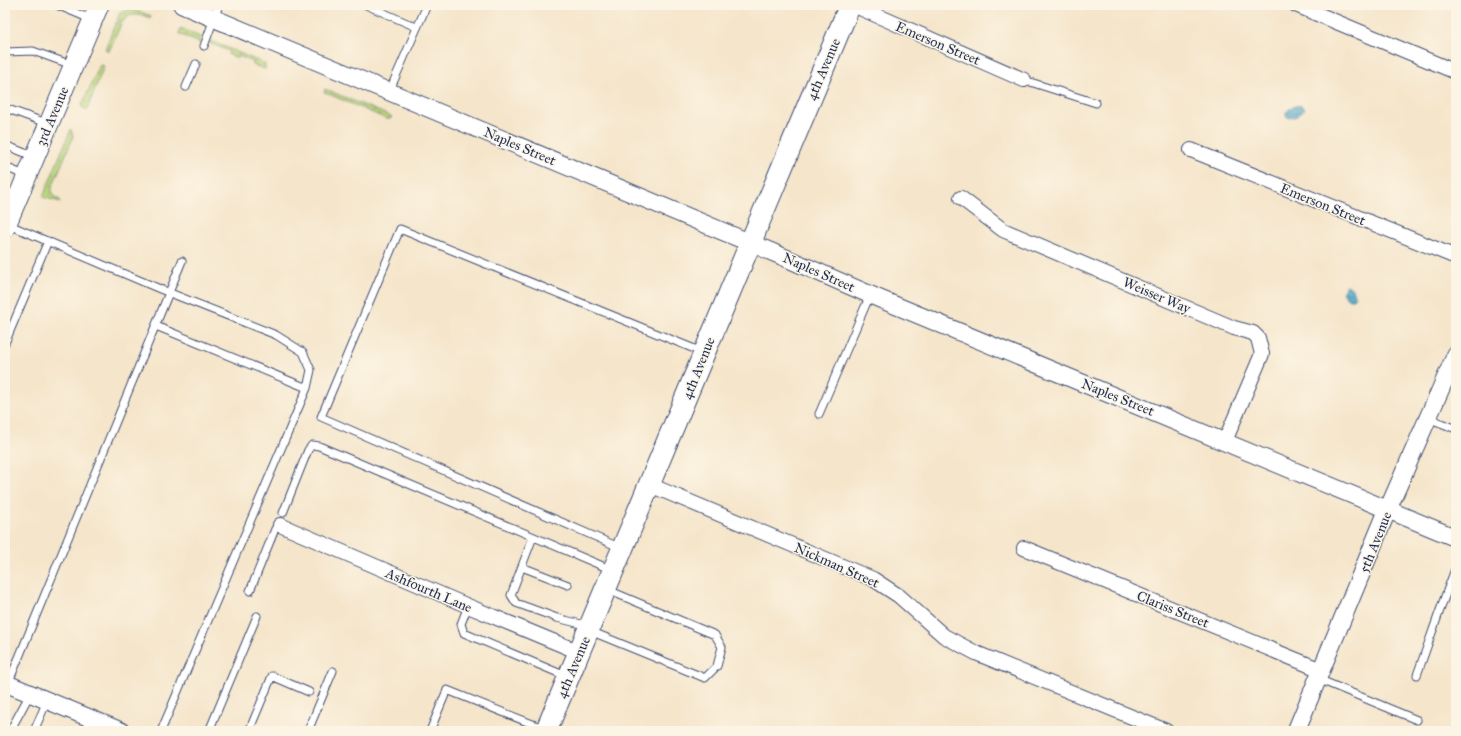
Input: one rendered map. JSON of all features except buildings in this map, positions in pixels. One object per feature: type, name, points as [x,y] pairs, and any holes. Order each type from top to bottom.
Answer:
[{"type":"main road","name":"4th Avenue","points":[[546,730],[650,485],[749,242],[850,5]]},
{"type":"main road","name":"3rd Avenue","points":[[6,226],[96,13]]},
{"type":"street","name":"Naples Street","points":[[182,5],[217,12],[389,92],[1456,538]]},
{"type":"street","name":"Emerson Street","points":[[853,5],[1024,80]]},
{"type":"street","points":[[1296,5],[1456,72]]},
{"type":"street","name":"Emerson Street","points":[[1191,150],[1456,257]]},
{"type":"street","name":"Weisser Way","points":[[961,198],[1003,230],[1234,328],[1253,333],[1258,338],[1262,354],[1225,441]]},
{"type":"street","name":"5th Avenue","points":[[1296,731],[1388,509],[1455,360]]},
{"type":"street","name":"Nickman Street","points":[[650,485],[873,579],[899,596],[944,636],[976,653],[1166,731]]},
{"type":"street","name":"Ashfourth Lane","points":[[282,519],[468,606],[580,652]]},
{"type":"street","name":"Clariss Street","points":[[1024,548],[1320,675]]},
{"type":"street","points":[[6,684],[121,731]]},
{"type":"lane","points":[[57,5],[96,13]]},
{"type":"lane","points":[[366,5],[416,27]]},
{"type":"lane","points":[[389,92],[416,27],[427,5]]},
{"type":"lane","points":[[204,46],[217,12]]},
{"type":"lane","points":[[5,52],[33,51],[74,65]]},
{"type":"lane","points":[[186,87],[196,64]]},
{"type":"lane","points":[[1024,80],[1096,103]]},
{"type":"lane","points":[[5,110],[8,109],[49,124]]},
{"type":"lane","points":[[5,145],[35,157]]},
{"type":"lane","points":[[5,167],[27,176]]},
{"type":"lane","points":[[6,226],[48,241],[276,336],[303,352],[311,370],[307,388],[161,731]]},
{"type":"lane","points":[[623,549],[320,417],[400,229],[704,352]]},
{"type":"lane","points":[[5,343],[48,241]]},
{"type":"lane","points":[[6,684],[182,261]]},
{"type":"lane","points":[[819,414],[870,294]]},
{"type":"lane","points":[[156,326],[307,388]]},
{"type":"lane","points":[[1428,418],[1456,429]]},
{"type":"lane","points":[[250,591],[275,529],[282,519],[308,450],[312,445],[319,446],[533,537],[610,580],[715,635],[722,647],[717,666],[705,678],[589,628],[516,603],[511,596],[533,537]]},
{"type":"lane","points":[[522,567],[568,585]]},
{"type":"lane","points":[[1417,676],[1436,625],[1442,602],[1456,567]]},
{"type":"lane","points":[[468,606],[461,624],[464,633],[569,677]]},
{"type":"lane","points":[[209,731],[257,616]]},
{"type":"lane","points":[[308,731],[333,671]]},
{"type":"lane","points":[[1320,675],[1416,720]]},
{"type":"lane","points":[[250,731],[272,676],[309,692]]},
{"type":"lane","points":[[430,731],[447,690],[546,730]]},
{"type":"lane","points":[[10,731],[30,694]]},
{"type":"lane","points":[[34,731],[47,701]]},
{"type":"green space","points":[[131,9],[152,16],[150,18],[143,15],[134,15],[127,17],[123,22],[117,20],[120,13]]},
{"type":"green space","points":[[116,22],[121,24],[109,51],[105,49]]},
{"type":"green space","points":[[181,28],[202,38],[200,43],[179,34]]},
{"type":"green space","points":[[209,40],[265,64],[265,69],[253,65],[253,62],[239,56],[237,58],[228,54],[229,51],[209,43]]},
{"type":"green space","points":[[100,65],[104,66],[87,110],[82,107],[82,105]]},
{"type":"green space","points":[[325,89],[392,117],[387,119],[324,92]]},
{"type":"green space","points":[[71,129],[73,136],[72,140],[52,187],[53,195],[60,200],[60,202],[43,197]]},
{"type":"water","points":[[1300,105],[1305,109],[1298,116],[1290,118],[1286,116],[1286,112],[1292,107]]},
{"type":"water","points":[[1346,285],[1352,290],[1355,297],[1353,299],[1349,299],[1342,293]]}]
